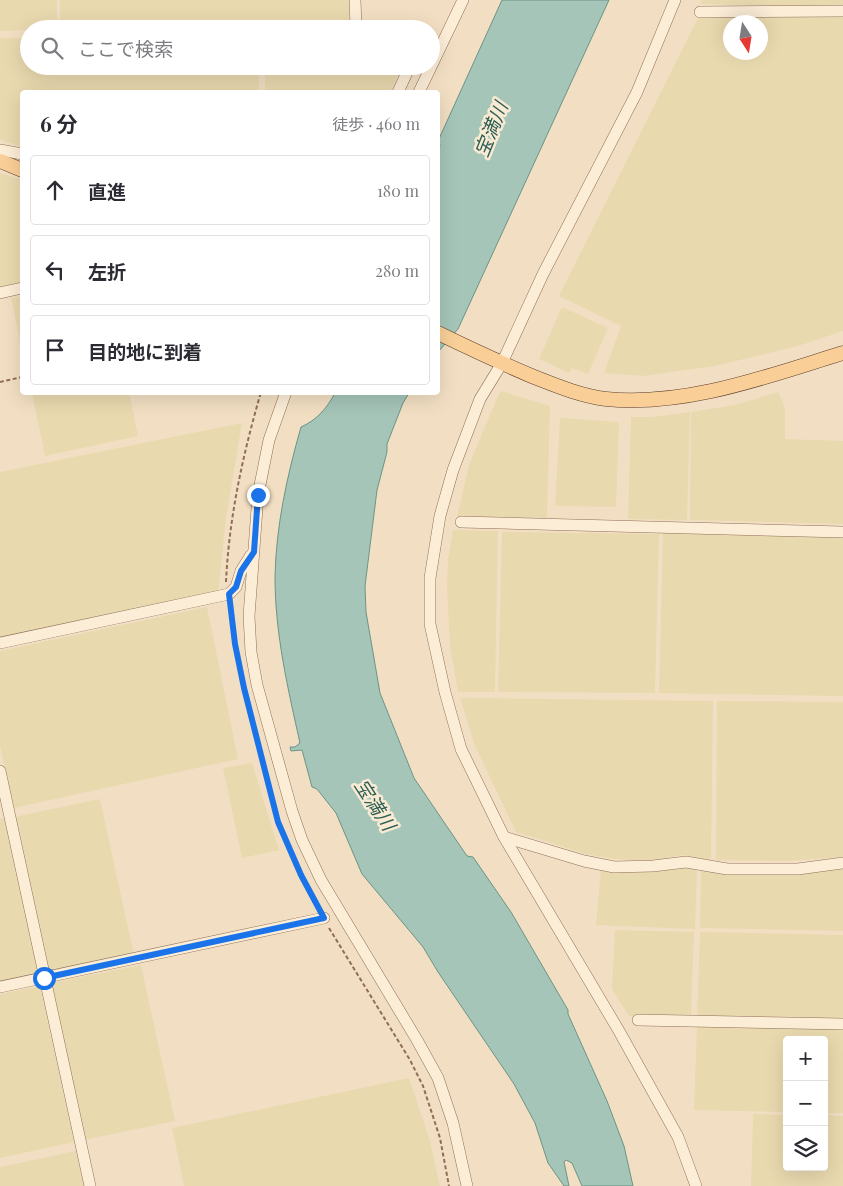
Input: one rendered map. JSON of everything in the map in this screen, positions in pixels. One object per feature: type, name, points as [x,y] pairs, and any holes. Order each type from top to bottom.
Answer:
[{"type":"main road","points":[[0,161],[20,169]]},
{"type":"main road","points":[[440,333],[499,362],[564,389],[605,398],[649,401],[721,389],[843,353]]},
{"type":"street","points":[[356,0],[356,20]]},
{"type":"street","points":[[440,48],[463,0]]},
{"type":"street","points":[[675,0],[637,92],[480,399],[453,470],[435,539],[430,578],[430,624],[445,692],[461,749],[504,837],[619,1031],[678,1137],[696,1186]]},
{"type":"street","points":[[700,12],[843,11]]},
{"type":"street","points":[[399,90],[406,75]]},
{"type":"street","points":[[420,90],[427,75]]},
{"type":"street","points":[[0,150],[20,154]]},
{"type":"street","points":[[0,293],[20,288]]},
{"type":"street","points":[[285,395],[268,440],[258,495],[249,616],[251,652],[257,685],[292,811],[302,840],[321,880],[438,1078],[453,1123],[467,1186]]},
{"type":"street","points":[[461,522],[843,532]]},
{"type":"street","points":[[0,643],[229,594],[236,587],[241,571],[254,552]]},
{"type":"street","points":[[0,771],[90,1186]]},
{"type":"street","points":[[504,837],[584,861],[614,867],[653,866],[686,862],[727,869],[798,869],[843,863]]},
{"type":"street","points":[[0,987],[324,918]]},
{"type":"street","points":[[638,1020],[843,1024]]},
{"type":"path","points":[[0,382],[20,378]]},
{"type":"path","points":[[260,395],[242,462],[230,532],[225,588],[229,594],[235,644],[244,688],[278,822],[301,875],[324,918],[410,1060],[423,1086],[440,1138],[449,1186]]},
{"type":"shaded area","points":[[0,0],[57,0],[57,20],[20,20],[20,30],[0,31]]},
{"type":"shaded area","points":[[60,0],[349,0],[349,20],[60,20]]},
{"type":"shaded area","points":[[702,0],[843,0],[843,7],[700,4]]},
{"type":"shaded area","points":[[699,16],[723,16],[723,60],[768,60],[768,16],[843,16],[843,331],[798,346],[715,366],[643,376],[604,373],[621,326],[559,296]]},
{"type":"shaded area","points":[[0,38],[20,38],[20,75],[259,75],[259,90],[20,90],[20,146],[0,140]]},
{"type":"shaded area","points":[[265,75],[398,75],[391,90],[265,90]]},
{"type":"shaded area","points":[[0,173],[20,179],[20,283],[0,288]]},
{"type":"shaded area","points":[[20,296],[20,341],[11,298]]},
{"type":"shaded area","points":[[562,307],[608,328],[588,374],[572,368],[569,373],[539,359]]},
{"type":"shaded area","points":[[501,391],[550,406],[547,518],[457,517],[469,465]]},
{"type":"shaded area","points":[[778,392],[785,408],[785,439],[843,441],[843,524],[690,520],[691,412],[735,405]]},
{"type":"shaded area","points":[[32,395],[129,395],[138,436],[45,456]]},
{"type":"shaded area","points":[[690,412],[687,520],[628,519],[631,417],[652,417]]},
{"type":"shaded area","points":[[560,418],[619,422],[616,507],[555,506]]},
{"type":"shaded area","points":[[242,423],[226,519],[218,593],[0,638],[0,472]]},
{"type":"shaded area","points":[[453,530],[498,531],[495,692],[458,692],[450,646],[447,588],[448,559]]},
{"type":"shaded area","points":[[502,532],[659,534],[655,693],[498,692]]},
{"type":"shaded area","points":[[663,533],[843,536],[843,696],[659,693]]},
{"type":"shaded area","points":[[207,607],[238,759],[14,808],[0,746],[0,651]]},
{"type":"shaded area","points":[[460,698],[713,701],[711,860],[682,855],[653,861],[614,859],[586,854],[516,832],[475,746]]},
{"type":"shaded area","points":[[717,701],[843,702],[843,857],[787,861],[716,860]]},
{"type":"shaded area","points":[[252,763],[279,850],[242,858],[223,768]]},
{"type":"shaded area","points":[[100,799],[134,955],[47,972],[14,817]]},
{"type":"shaded area","points":[[4,818],[40,974],[0,983],[0,819]]},
{"type":"shaded area","points":[[685,867],[697,870],[695,929],[596,925],[601,870]]},
{"type":"shaded area","points":[[843,867],[843,931],[700,928],[701,869]]},
{"type":"shaded area","points":[[615,930],[694,932],[691,1017],[629,1016],[612,989]]},
{"type":"shaded area","points":[[700,932],[843,935],[843,1021],[697,1017]]},
{"type":"shaded area","points":[[141,965],[175,1121],[84,1140],[50,983]]},
{"type":"shaded area","points":[[40,986],[74,1142],[0,1158],[0,994]]},
{"type":"shaded area","points":[[697,1025],[843,1028],[843,1113],[828,1113],[828,1036],[783,1036],[783,1112],[694,1110]]},
{"type":"shaded area","points":[[409,1078],[430,1141],[440,1186],[184,1186],[172,1128]]},
{"type":"shaded area","points":[[753,1114],[783,1115],[783,1171],[828,1171],[828,1115],[843,1116],[843,1186],[751,1186]]},
{"type":"shaded area","points":[[76,1151],[84,1186],[0,1186],[0,1167]]},
{"type":"water","name":"宝満川","points":[[502,0],[609,0],[458,329],[440,350],[440,137]]},
{"type":"water","name":"宝満川","points":[[334,395],[408,395],[387,444],[387,452],[377,490],[365,586],[366,612],[380,693],[414,778],[467,856],[473,857],[511,912],[568,1010],[568,1014],[607,1101],[624,1146],[633,1186],[582,1186],[572,1163],[566,1160],[564,1162],[569,1186],[564,1186],[548,1163],[535,1123],[514,1084],[423,947],[362,874],[336,813],[317,789],[312,787],[302,750],[291,751],[290,747],[295,747],[300,743],[283,661],[277,619],[275,577],[280,520],[291,464],[301,427],[312,421],[329,404]]},
{"type":"route","points":[[44,978],[324,918],[301,875],[278,822],[264,771],[235,644],[229,594],[236,587],[241,571],[254,552],[258,495]]}]
